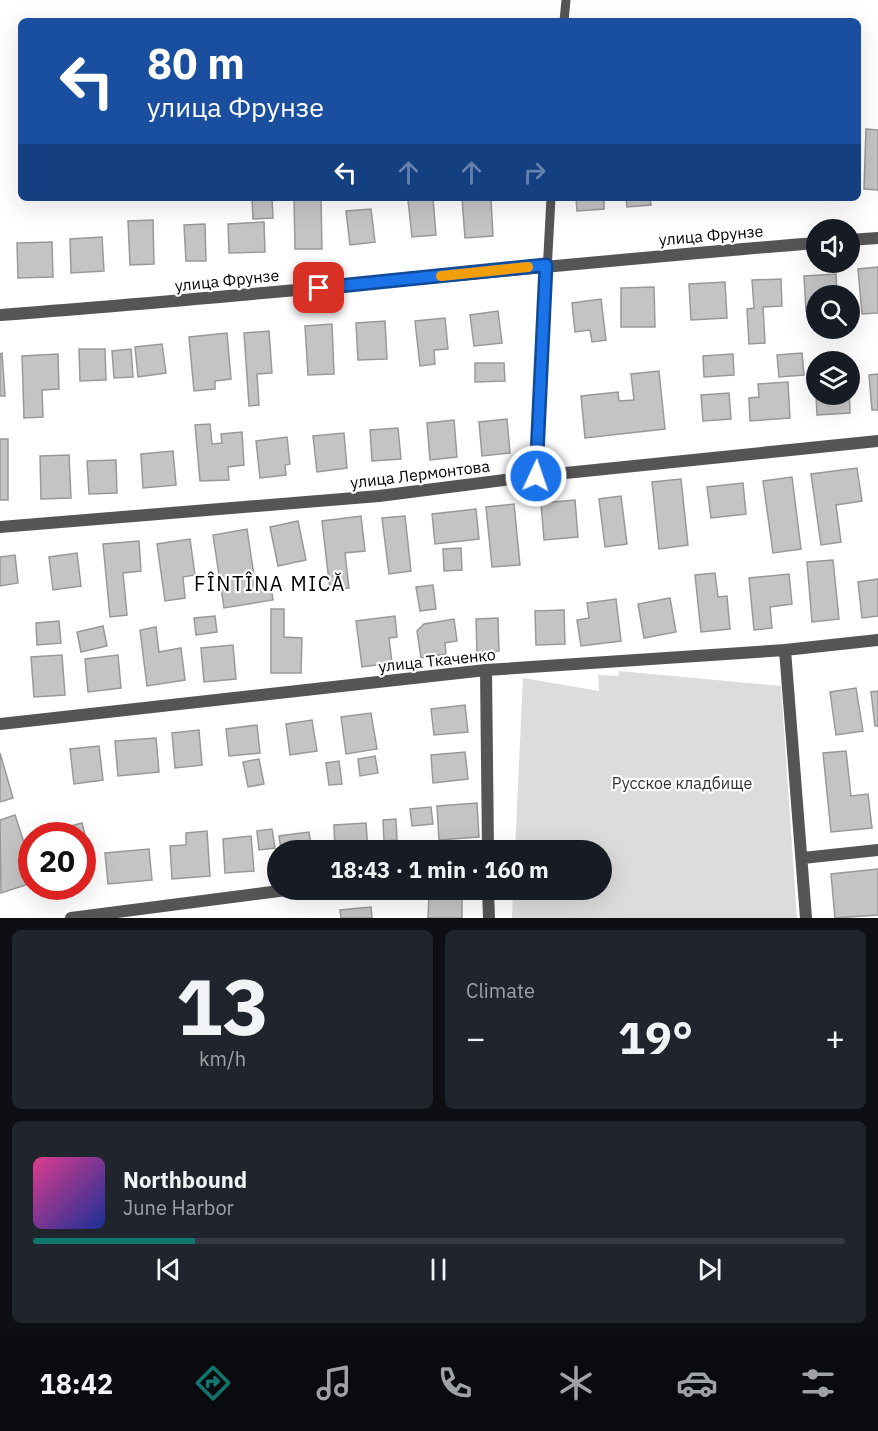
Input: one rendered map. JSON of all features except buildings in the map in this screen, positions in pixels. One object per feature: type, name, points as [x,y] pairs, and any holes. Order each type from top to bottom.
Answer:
[{"type":"street","points":[[860,239],[878,237]]},
{"type":"street","name":"улица Фрунзе","points":[[0,315],[183,302],[546,265],[806,244]]},
{"type":"street","name":"улица Лермонтова","points":[[0,527],[379,496],[536,476],[878,441]]},
{"type":"street","name":"улица Ткаченко","points":[[0,724],[486,670],[785,650],[878,640]]},
{"type":"street","points":[[785,650],[806,918]]},
{"type":"street","points":[[486,670],[488,840]]},
{"type":"street","points":[[803,858],[878,850]]},
{"type":"street","points":[[70,918],[267,893]]},
{"type":"street","points":[[488,900],[489,918]]},
{"type":"lane","points":[[564,18],[566,0]]},
{"type":"lane","points":[[536,476],[551,201]]},
{"type":"green space","name":"Русское кладбище","points":[[619,671],[781,686],[797,918],[512,918],[513,900],[612,900],[612,840],[515,840],[523,678],[599,691],[598,675],[618,676]]},
{"type":"slow traffic","points":[[441,276],[528,267]]},
{"type":"district","name":"FÎNTÎNA MICĂ","points":[[270,584]]},
{"type":"route","points":[[319,288],[546,265],[536,476]]}]
